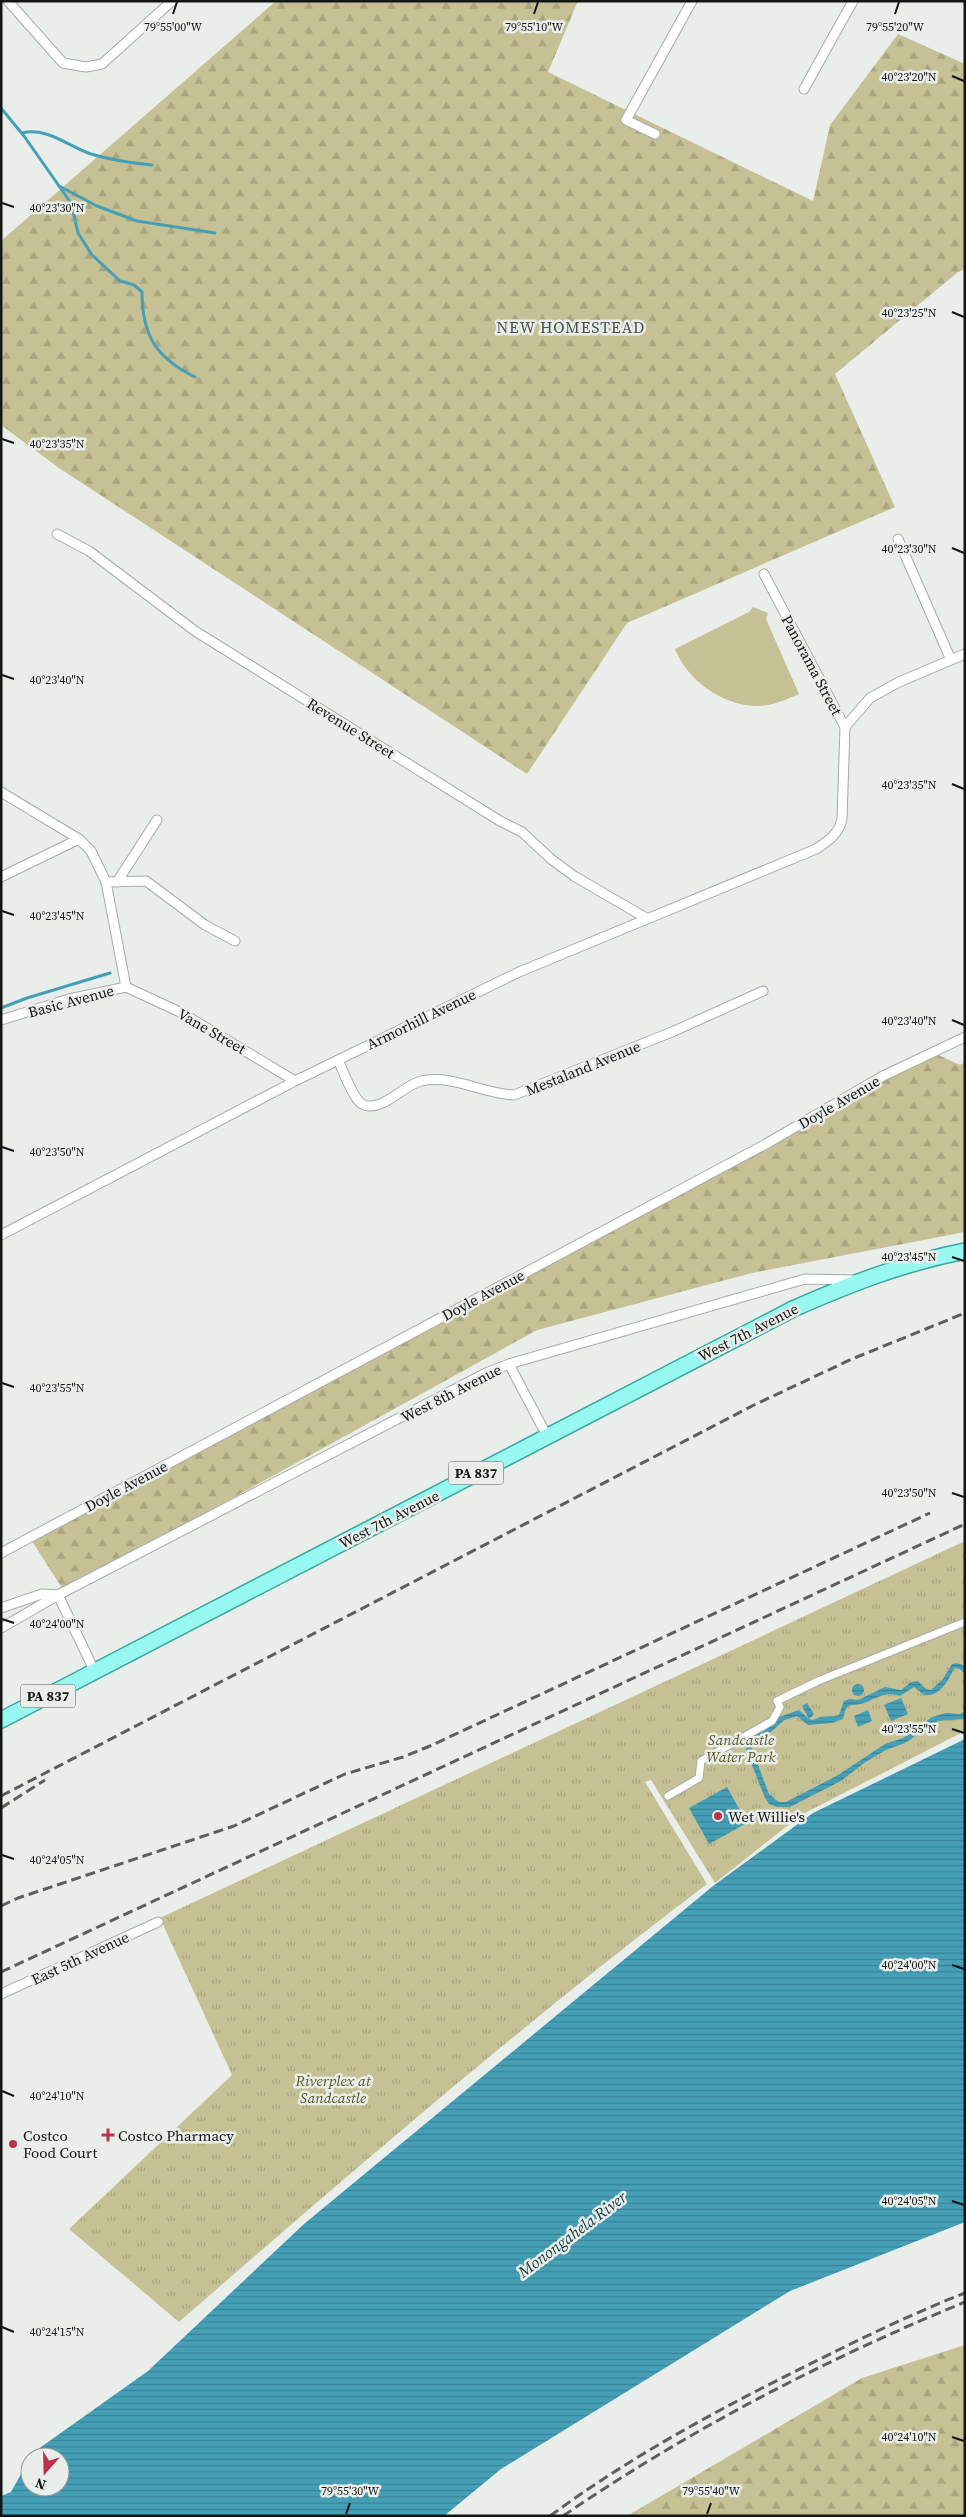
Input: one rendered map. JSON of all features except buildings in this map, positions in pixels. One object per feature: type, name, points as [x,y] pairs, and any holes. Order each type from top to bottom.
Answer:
[{"type":"main road","name":"West 8th Avenue","points":[[858,1280],[933,1257],[965,1251]]},
{"type":"main road","name":"West 7th Avenue","points":[[1,1720],[793,1309],[858,1280]]},
{"type":"street","points":[[8,1],[63,63],[86,67],[102,64],[172,1]]},
{"type":"street","points":[[655,134],[626,120],[692,1]]},
{"type":"street","points":[[804,89],[853,1]]},
{"type":"street","name":"Revenue Street","points":[[57,534],[89,551],[195,631],[500,821],[522,832],[551,859],[574,876],[646,918]]},
{"type":"street","points":[[898,539],[951,660]]},
{"type":"street","name":"Panorama Street","points":[[764,574],[844,727],[842,819]]},
{"type":"street","points":[[844,727],[870,698],[899,682],[965,654]]},
{"type":"street","points":[[3,795],[79,839]]},
{"type":"street","name":"Armorhill Avenue","points":[[1,1235],[295,1081],[518,972],[816,850],[830,841],[840,828],[842,819]]},
{"type":"street","points":[[117,882],[157,820]]},
{"type":"street","points":[[1,877],[79,839]]},
{"type":"street","name":"Basic Avenue","points":[[1,1020],[69,999],[126,987],[106,882],[91,851],[79,839]]},
{"type":"street","points":[[106,882],[146,881],[206,925],[235,941]]},
{"type":"street","name":"Vane Street","points":[[126,987],[182,1013],[295,1081]]},
{"type":"street","name":"Mestaland Avenue","points":[[338,1060],[355,1097],[362,1104],[372,1106],[383,1103],[418,1082],[435,1079],[501,1094],[514,1095],[672,1032],[763,991]]},
{"type":"street","name":"Doyle Avenue","points":[[1,1553],[764,1145],[883,1076],[965,1037]]},
{"type":"street","name":"West 8th Avenue","points":[[1,1628],[58,1595],[486,1373],[509,1364],[806,1279],[858,1280]]},
{"type":"street","points":[[509,1364],[547,1436]]},
{"type":"street","points":[[1,1608],[42,1594],[58,1595],[96,1672]]},
{"type":"street","points":[[668,1796],[699,1778],[701,1761],[772,1721],[780,1707],[777,1701],[818,1681],[965,1622]]},
{"type":"street","name":"East 5th Avenue","points":[[1,1994],[158,1922]]},
{"type":"green space","points":[[276,1],[578,1],[548,72],[813,201],[830,125],[898,34],[965,64],[965,269],[958,272],[835,374],[895,507],[627,623],[527,774],[59,468],[1,425],[1,241]]},
{"type":"green space","points":[[753,607],[768,613],[766,619],[799,694],[777,703],[760,706],[729,701],[707,688],[688,671],[675,649],[749,612]]},
{"type":"green space","points":[[932,1052],[960,1065],[965,1062],[965,1232],[752,1273],[537,1330],[64,1591],[30,1538]]},
{"type":"green space","points":[[965,1541],[965,1731],[801,1815],[715,1883],[651,1780],[645,1782],[707,1884],[505,2044],[308,2210],[179,2322],[69,2229],[232,2075],[160,1918]]},
{"type":"green space","points":[[965,2345],[965,2516],[627,2516],[862,2378]]},
{"type":"water","points":[[957,1663],[965,1666],[965,1674],[960,1669],[954,1668],[943,1687],[930,1695],[924,1695],[914,1687],[900,1696],[893,1694],[881,1696],[858,1705],[850,1705],[846,1708],[843,1719],[832,1723],[808,1725],[797,1716],[783,1721],[767,1735],[755,1739],[752,1749],[769,1794],[779,1802],[786,1802],[838,1775],[885,1744],[903,1738],[932,1717],[946,1713],[960,1714],[965,1711],[964,1719],[938,1721],[905,1743],[886,1750],[864,1763],[841,1781],[790,1807],[777,1807],[769,1804],[746,1750],[750,1737],[764,1731],[779,1717],[799,1710],[809,1719],[813,1720],[820,1717],[839,1715],[844,1701],[850,1699],[858,1700],[885,1687],[901,1690],[911,1682],[918,1681],[926,1689],[931,1690],[943,1679],[952,1664]]},
{"type":"water","points":[[856,1684],[860,1684],[864,1690],[860,1696],[856,1696],[852,1692],[852,1688]]},
{"type":"water","points":[[901,1698],[908,1714],[891,1721],[884,1705]]},
{"type":"water","points":[[807,1703],[814,1714],[809,1719],[802,1706]]},
{"type":"water","points":[[868,1710],[872,1721],[858,1727],[854,1716]]},
{"type":"water","name":"Monongahela River","points":[[965,1739],[965,2222],[790,2291],[501,2469],[444,2516],[1,2516],[1,2496],[11,2492],[20,2476],[20,2497],[70,2497],[70,2447],[41,2447],[148,2371],[304,2224],[713,1886],[813,1813]]},
{"type":"water","name":"Wet Willie's","points":[[727,1787],[747,1823],[709,1844],[689,1808]]},
{"type":"waterway","points":[[1,108],[24,136],[71,203],[78,233],[92,255],[120,281],[134,285],[142,292],[148,333],[161,353],[170,362],[195,377]]},
{"type":"waterway","points":[[22,133],[31,132],[49,135],[91,154],[121,161],[152,165]]},
{"type":"waterway","points":[[59,186],[97,206],[137,221],[215,233]]},
{"type":"waterway","points":[[1,1008],[27,998],[110,973]]},
{"type":"railway","points":[[1,1796],[754,1405],[852,1359],[965,1313]]},
{"type":"railway","points":[[1,1906],[18,1898],[234,1826],[345,1774],[403,1757],[430,1746],[930,1513]]},
{"type":"railway","points":[[1,1972],[965,1524]]},
{"type":"railway","points":[[1,1808],[45,1780]]},
{"type":"railway","points":[[550,2516],[611,2474],[707,2417],[865,2337],[965,2293]]},
{"type":"railway","points":[[563,2516],[659,2454],[758,2398],[860,2348],[965,2302]]},
{"type":"place","name":"Wet Willie's","points":[[718,1816]]},
{"type":"place","name":"Costco Pharmacy","points":[[108,2135]]},
{"type":"place","name":"Costco Food Court","points":[[13,2144]]},
{"type":"district","name":"NEW HOMESTEAD","points":[[571,327]]},
{"type":"park label","name":"Sandcastle Water Park","points":[[741,1748]]},
{"type":"park label","name":"Riverplex at Sandcastle","points":[[333,2088]]}]
